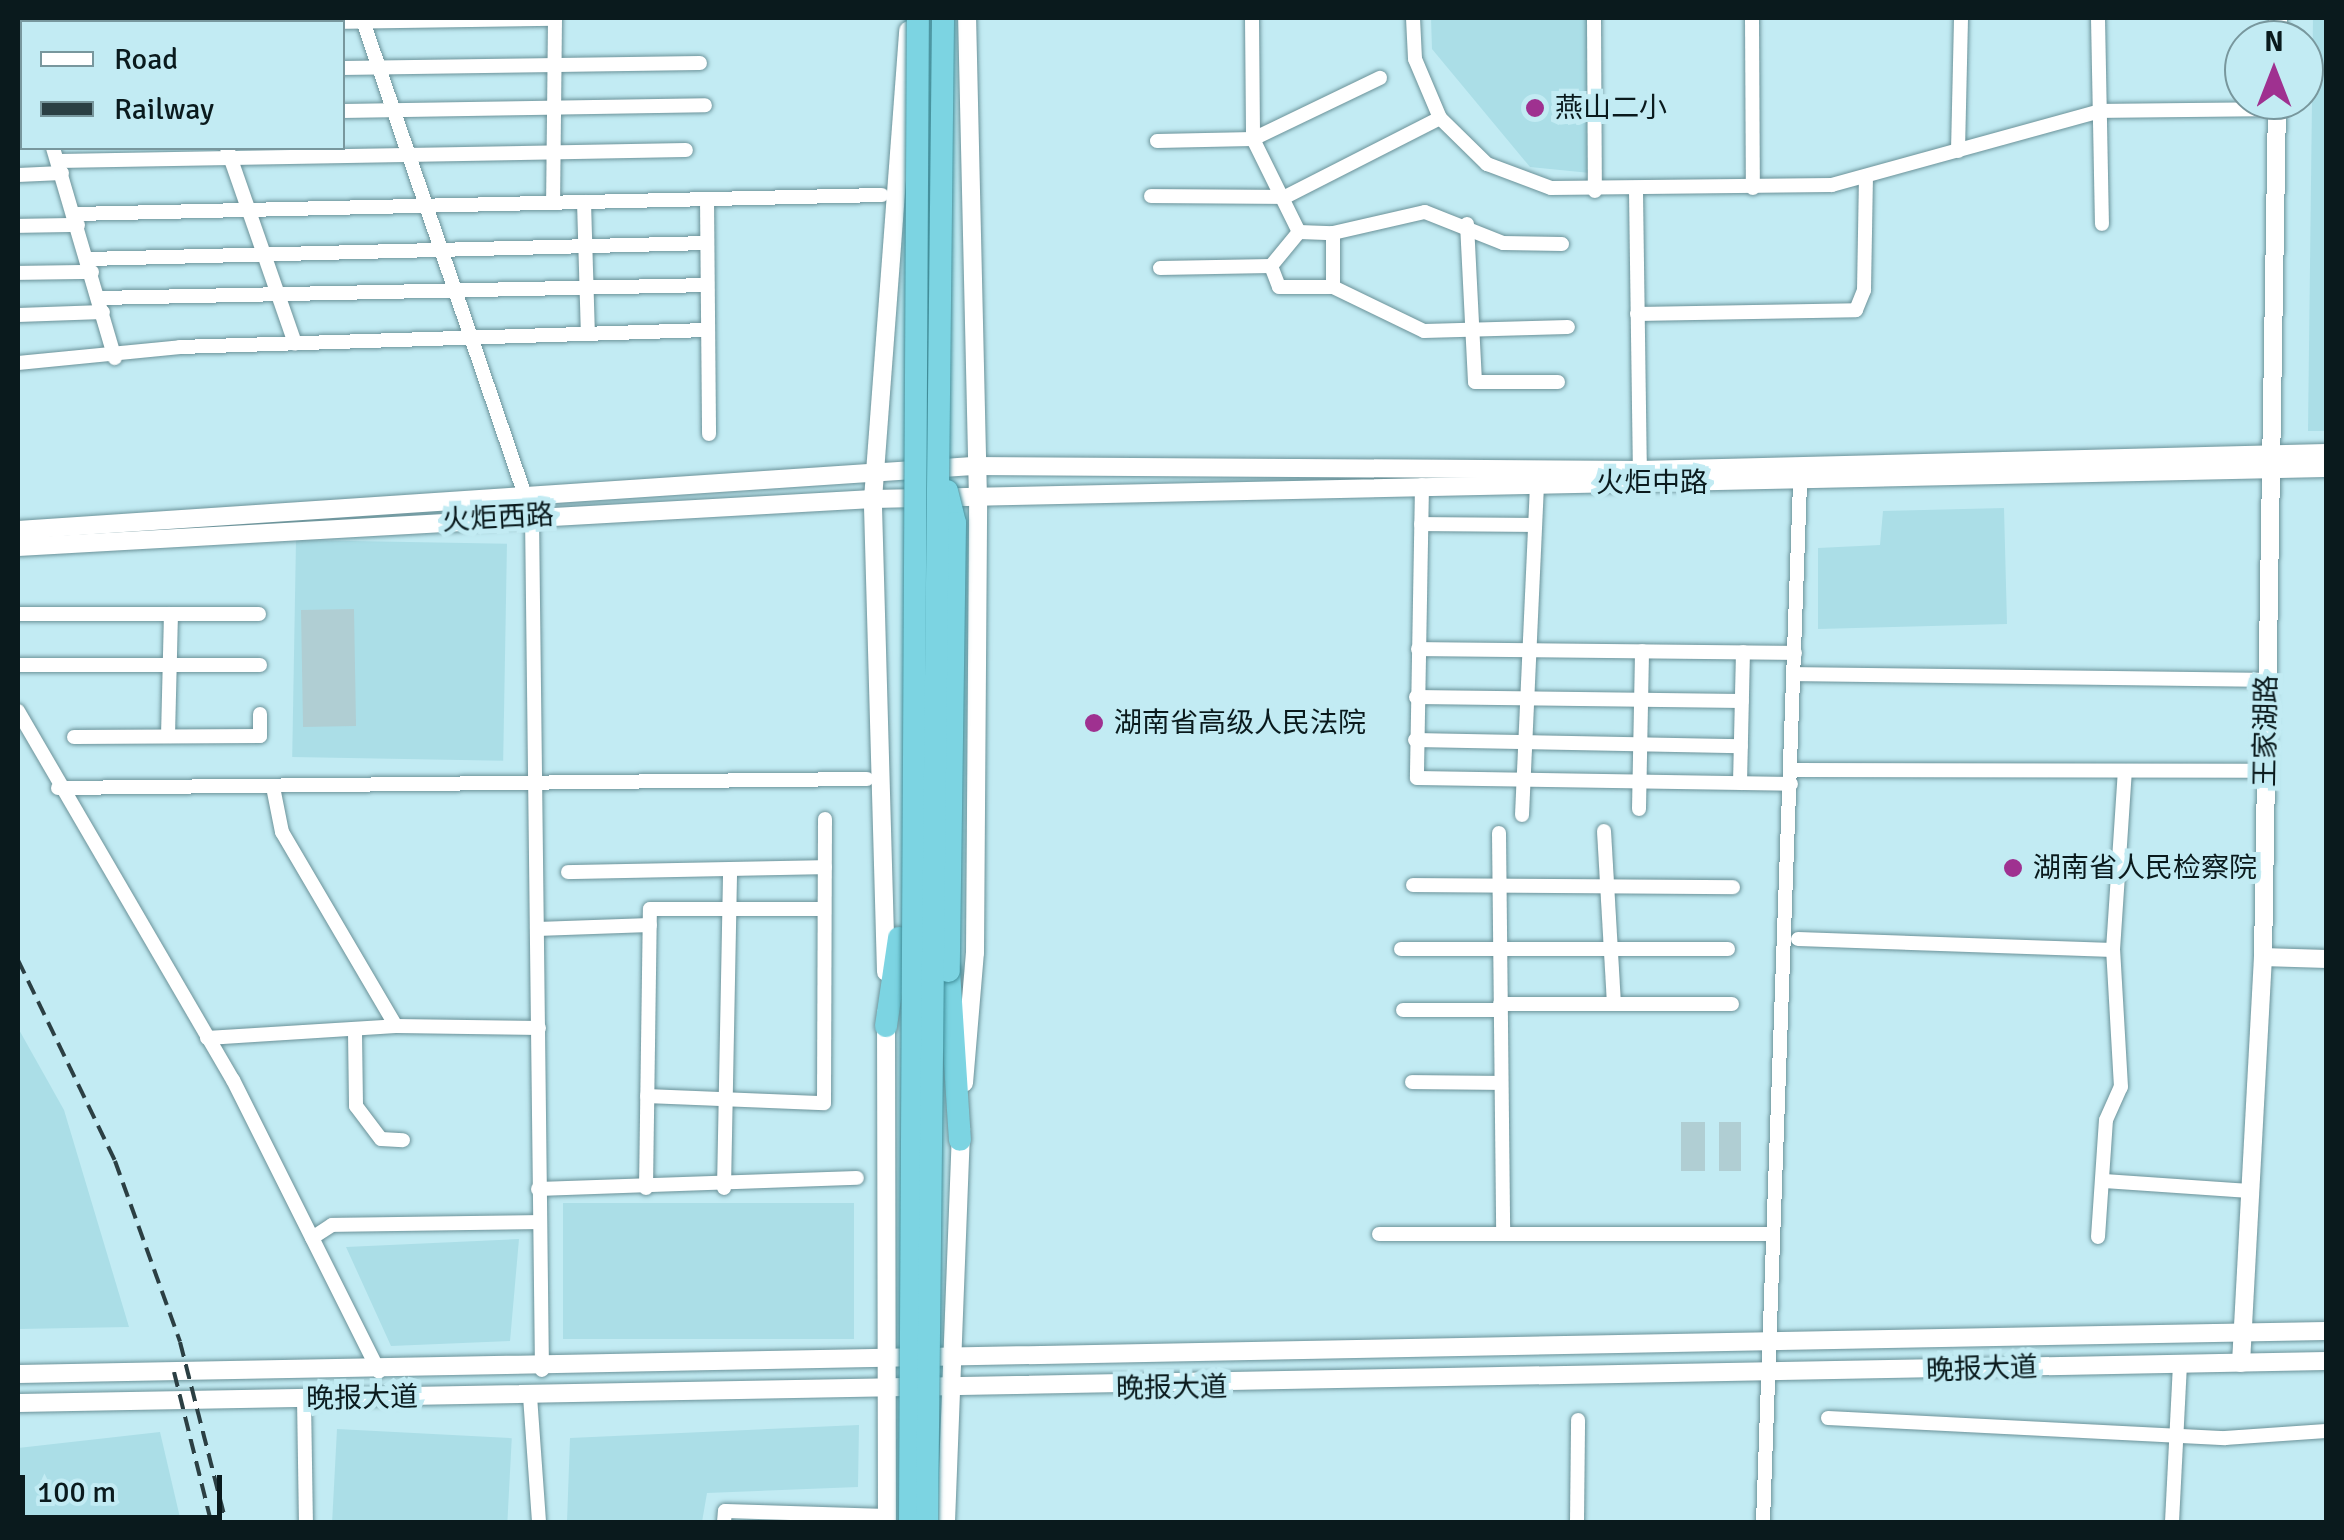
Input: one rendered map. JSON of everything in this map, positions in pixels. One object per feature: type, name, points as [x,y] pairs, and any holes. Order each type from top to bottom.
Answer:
[{"type":"highway","points":[[895,1520],[916,472],[918,18]]},
{"type":"highway","points":[[927,1522],[943,18]]},
{"type":"highway","points":[[940,464],[956,523],[949,971],[960,1140]]},
{"type":"highway","points":[[886,1026],[899,938],[904,542],[916,472]]},
{"type":"main road","points":[[895,1520],[887,1389],[887,740],[874,499],[908,18]]},
{"type":"main road","points":[[946,1522],[947,1361],[975,953],[978,499],[973,466],[966,18]]},
{"type":"main road","name":"王家湖路","points":[[2241,1362],[2263,956],[2267,462],[2277,120]]},
{"type":"main road","points":[[1640,476],[2267,462],[2326,453]]},
{"type":"main road","name":"火炬中路","points":[[978,499],[1640,476],[1800,484],[2267,462],[2326,468]]},
{"type":"main road","name":"火炬西路","points":[[18,530],[520,500],[973,466],[1640,476]]},
{"type":"main road","name":"火炬西路","points":[[18,547],[532,516],[874,499],[978,499]]},
{"type":"main road","points":[[2263,956],[2326,958]]},
{"type":"main road","name":"晚报大道","points":[[18,1374],[542,1370],[2326,1331]]},
{"type":"main road","name":"晚报大道","points":[[18,1403],[946,1390],[2326,1361]]},
{"type":"street","points":[[1252,18],[1252,139],[1285,197],[1299,232]]},
{"type":"street","points":[[1413,18],[1415,58],[1440,118],[1488,164],[1551,188],[1636,192],[1866,179],[2100,111],[2224,106]]},
{"type":"street","points":[[1594,18],[1594,191]]},
{"type":"street","points":[[1752,18],[1753,188]]},
{"type":"street","points":[[1958,151],[1961,18]]},
{"type":"street","points":[[2098,18],[2102,224]]},
{"type":"street","points":[[542,1370],[536,1222],[539,1028],[532,516],[520,500],[517,456],[469,336],[363,20],[555,19],[553,202]]},
{"type":"street","points":[[345,68],[700,63]]},
{"type":"street","points":[[1157,142],[1252,139],[1380,78]]},
{"type":"street","points":[[345,111],[705,105]]},
{"type":"street","points":[[1151,196],[1285,197],[1440,118]]},
{"type":"street","points":[[18,175],[58,160],[229,152],[686,150]]},
{"type":"street","points":[[229,152],[295,343]]},
{"type":"street","points":[[58,160],[115,358]]},
{"type":"street","points":[[1638,314],[1856,310],[1864,290],[1866,179]]},
{"type":"street","points":[[1636,192],[1640,476]]},
{"type":"street","points":[[18,226],[249,210],[882,195]]},
{"type":"street","points":[[707,199],[709,434]]},
{"type":"street","points":[[584,202],[588,332]]},
{"type":"street","points":[[1299,232],[1333,233],[1425,212],[1467,224],[1503,243],[1562,244]]},
{"type":"street","points":[[1467,224],[1467,333],[1475,382],[1558,382]]},
{"type":"street","points":[[1272,266],[1299,232]]},
{"type":"street","points":[[1333,233],[1333,288]]},
{"type":"street","points":[[18,273],[266,254],[707,243]]},
{"type":"street","points":[[1160,268],[1272,266]]},
{"type":"street","points":[[1272,266],[1279,288],[1333,288],[1424,331],[1467,333],[1568,327]]},
{"type":"street","points":[[18,315],[101,305],[280,297],[707,285]]},
{"type":"street","points":[[18,363],[295,343],[707,330]]},
{"type":"street","points":[[1522,815],[1537,482]]},
{"type":"street","points":[[1764,1522],[1767,1345],[1800,484]]},
{"type":"street","points":[[1422,485],[1417,778],[1740,783],[1791,777],[2256,771]]},
{"type":"street","points":[[1420,524],[1533,526]]},
{"type":"street","points":[[18,614],[258,614]]},
{"type":"street","points":[[168,736],[170,614]]},
{"type":"street","points":[[1418,649],[1795,653]]},
{"type":"street","points":[[1639,809],[1642,651]]},
{"type":"street","points":[[1740,783],[1744,652]]},
{"type":"street","points":[[18,665],[260,665]]},
{"type":"street","points":[[1794,674],[2268,680]]},
{"type":"street","points":[[1416,697],[1742,701]]},
{"type":"street","points":[[18,711],[58,788],[208,1038],[380,1371]]},
{"type":"street","points":[[74,737],[260,736],[260,714]]},
{"type":"street","points":[[1416,740],[1741,746]]},
{"type":"street","points":[[2098,1237],[2106,1120],[2121,1087],[2113,950],[2125,771]]},
{"type":"street","points":[[58,788],[868,779]]},
{"type":"street","points":[[273,787],[282,832],[396,1026]]},
{"type":"street","points":[[647,1096],[824,1103],[825,819]]},
{"type":"street","points":[[1604,831],[1606,949],[1614,1004]]},
{"type":"street","points":[[1499,833],[1503,1234]]},
{"type":"street","points":[[568,872],[825,867]]},
{"type":"street","points":[[724,1188],[730,869]]},
{"type":"street","points":[[1412,886],[1733,887]]},
{"type":"street","points":[[646,1188],[650,909],[824,909]]},
{"type":"street","points":[[537,929],[650,925]]},
{"type":"street","points":[[1798,939],[2113,950]]},
{"type":"street","points":[[1402,949],[1728,949]]},
{"type":"street","points":[[1403,1010],[1732,1004]]},
{"type":"street","points":[[208,1038],[355,1033],[396,1026],[539,1028]]},
{"type":"street","points":[[355,1033],[356,1106],[381,1139],[403,1140]]},
{"type":"street","points":[[1412,1082],[1501,1082]]},
{"type":"street","points":[[538,1189],[724,1188],[800,1176],[856,1178]]},
{"type":"street","points":[[2104,1182],[2250,1191]]},
{"type":"street","points":[[312,1238],[332,1225],[536,1222]]},
{"type":"street","points":[[1380,1234],[1767,1234]]},
{"type":"street","points":[[2172,1522],[2180,1363]]},
{"type":"street","points":[[530,1396],[540,1522]]},
{"type":"street","points":[[304,1399],[306,1522]]},
{"type":"street","points":[[1828,1418],[2177,1436],[2326,1431]]},
{"type":"street","points":[[1577,1522],[1578,1420]]},
{"type":"street","points":[[724,1522],[725,1511],[895,1520]]},
{"type":"shaded area","name":"燕山二小","points":[[1431,18],[1590,18],[1590,173],[1530,167],[1432,49]]},
{"type":"shaded area","points":[[2326,18],[2326,431],[2308,431],[2312,120],[2324,120],[2324,20],[2313,20]]},
{"type":"shaded area","points":[[2004,508],[2007,624],[1818,629],[1818,548],[1880,545],[1883,511]]},
{"type":"shaded area","points":[[296,540],[507,544],[503,761],[292,757]]},
{"type":"shaded area","points":[[354,609],[356,726],[303,727],[301,610]]},
{"type":"shaded area","points":[[18,1028],[64,1110],[129,1327],[18,1329]]},
{"type":"shaded area","points":[[1681,1122],[1705,1122],[1705,1171],[1681,1171]]},
{"type":"shaded area","points":[[1719,1122],[1741,1122],[1741,1171],[1719,1171]]},
{"type":"shaded area","points":[[563,1203],[854,1203],[854,1339],[563,1339]]},
{"type":"shaded area","points":[[519,1239],[510,1341],[391,1346],[346,1247]]},
{"type":"shaded area","points":[[859,1425],[858,1487],[707,1493],[702,1522],[567,1522],[570,1438]]},
{"type":"shaded area","points":[[337,1429],[512,1438],[507,1522],[332,1522]]},
{"type":"shaded area","points":[[160,1432],[181,1522],[18,1522],[18,1448]]},
{"type":"railway","points":[[18,960],[115,1161],[180,1342],[226,1522]]},
{"type":"railway","points":[[174,1372],[211,1522]]},
{"type":"place","name":"燕山二小","points":[[1535,108]]},
{"type":"place","name":"湖南省高级人民法院","points":[[1094,723]]},
{"type":"place","name":"湖南省人民检察院","points":[[2013,868]]}]
